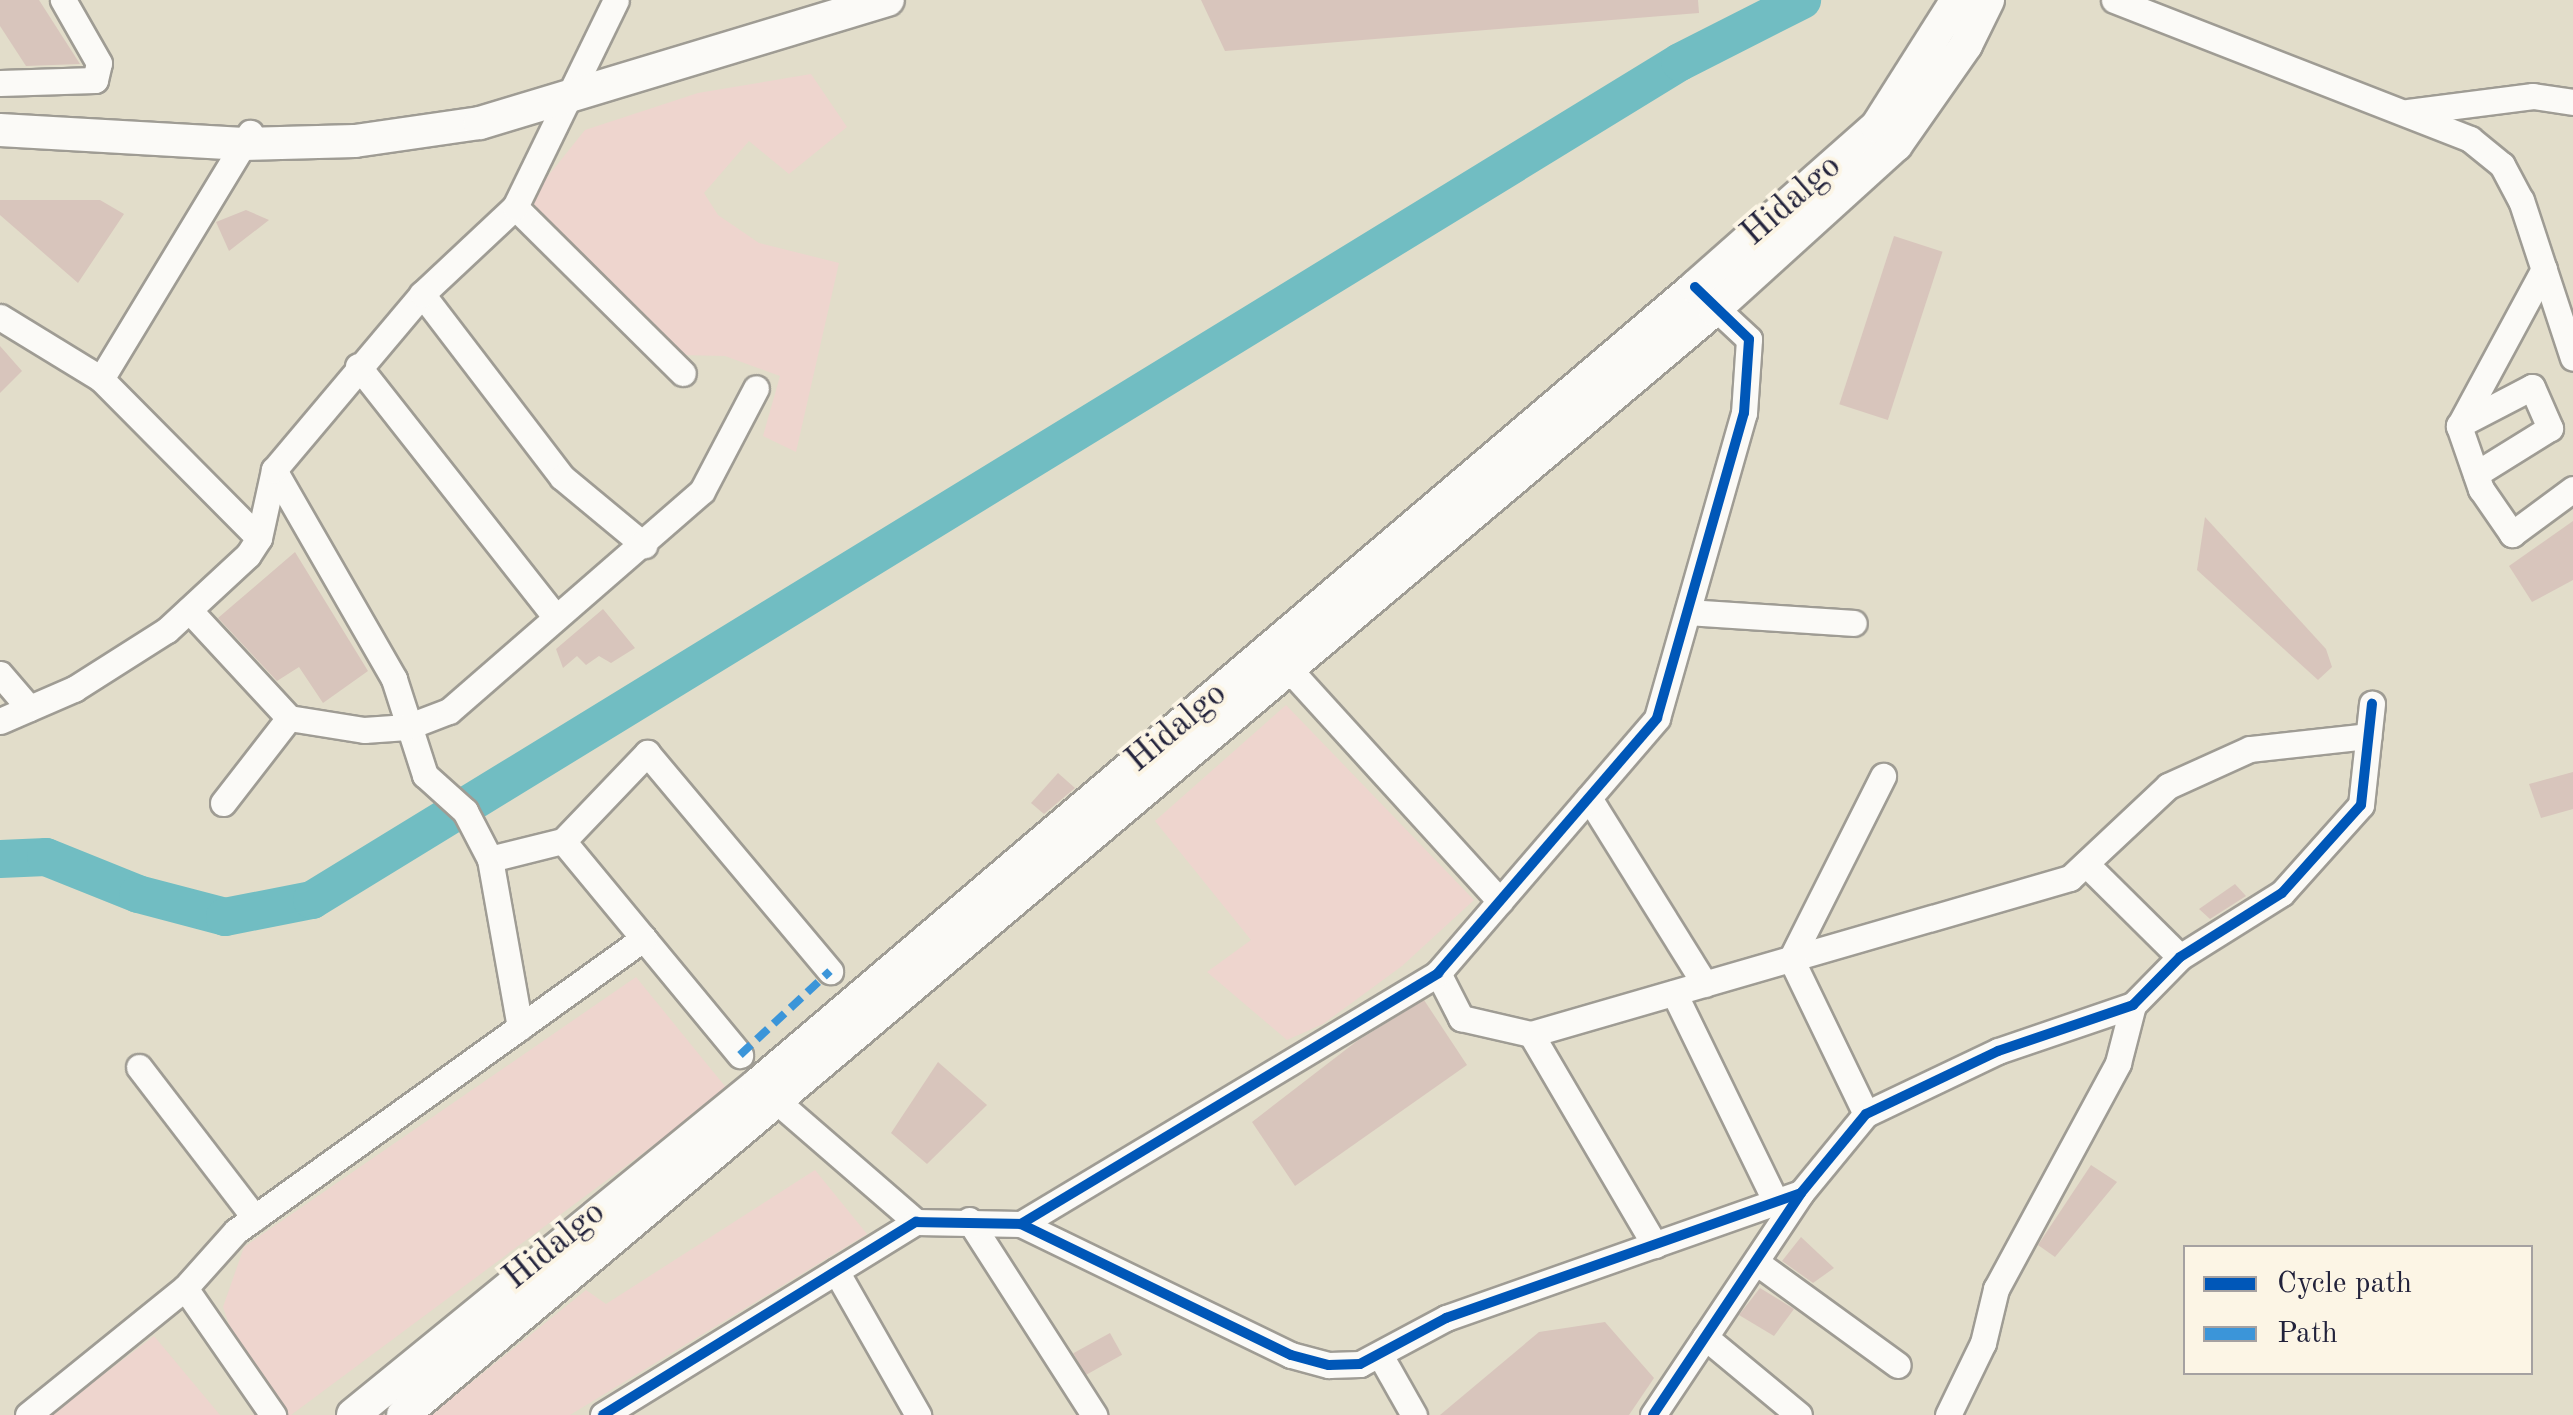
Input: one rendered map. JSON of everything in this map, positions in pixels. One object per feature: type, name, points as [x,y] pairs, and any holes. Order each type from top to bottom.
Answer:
[{"type":"main road","points":[[572,90],[857,0]]},
{"type":"main road","points":[[0,130],[247,139],[355,130],[480,112],[572,90],[888,0]]},
{"type":"main road","name":"Hidalgo","points":[[1705,298],[1877,126],[1957,0]]},
{"type":"main road","name":"Hidalgo","points":[[403,1415],[767,1093],[1705,298],[1896,146],[1966,45],[1988,0]]},
{"type":"main road","points":[[0,116],[247,139]]},
{"type":"main road","name":"Hidalgo","points":[[372,1409],[767,1093]]},
{"type":"street","points":[[0,83],[95,80],[98,63],[63,0]]},
{"type":"street","points":[[0,721],[74,689],[188,610],[259,538],[274,470],[422,294],[515,207],[616,0]]},
{"type":"street","points":[[2114,0],[2470,139],[2502,165],[2544,270],[2573,358]]},
{"type":"street","points":[[2408,112],[2533,96],[2573,102]]},
{"type":"street","points":[[100,380],[247,139]]},
{"type":"street","points":[[515,207],[683,373]]},
{"type":"street","points":[[2544,270],[2459,426],[2476,474],[2512,534],[2573,490]]},
{"type":"street","points":[[422,294],[562,477],[644,545]]},
{"type":"street","points":[[1021,1224],[1438,972],[1658,718],[1744,412],[1749,339],[1705,298]]},
{"type":"street","points":[[0,318],[100,380],[259,538]]},
{"type":"street","points":[[358,366],[553,614]]},
{"type":"street","points":[[2459,426],[2532,386],[2550,428],[2476,474]]},
{"type":"street","points":[[188,610],[289,718],[364,730],[408,727],[449,711],[553,614],[644,545],[702,491],[756,388]]},
{"type":"street","points":[[274,470],[394,679],[425,775],[465,811],[490,859],[520,1027]]},
{"type":"street","points":[[1688,612],[1854,624]]},
{"type":"street","points":[[1280,660],[1500,901]]},
{"type":"street","points":[[0,674],[29,708]]},
{"type":"street","points":[[1653,1415],[1801,1193],[1866,1114],[1998,1051],[2132,1005],[2180,957],[2282,893],[2361,805],[2372,704]]},
{"type":"street","points":[[222,803],[289,718]]},
{"type":"street","points":[[1438,972],[1461,1018],[1531,1034],[2070,878],[2168,786],[2250,749],[2368,736]]},
{"type":"street","points":[[490,859],[564,841],[646,753],[830,971]]},
{"type":"street","points":[[1791,959],[1883,776]]},
{"type":"street","points":[[1589,798],[1705,984]]},
{"type":"street","points":[[564,841],[740,1054]]},
{"type":"street","points":[[2086,864],[2180,957]]},
{"type":"street","points":[[28,1415],[184,1288],[255,1218],[644,938]]},
{"type":"street","points":[[1791,959],[1866,1114]]},
{"type":"street","points":[[1674,993],[1776,1202]]},
{"type":"street","points":[[1948,1415],[1983,1343],[1996,1289],[2118,1063],[2132,1005]]},
{"type":"street","points":[[1531,1034],[1655,1245]]},
{"type":"street","points":[[139,1067],[255,1218]]},
{"type":"street","points":[[767,1093],[916,1222]]},
{"type":"street","points":[[602,1415],[916,1222],[969,1220],[1021,1224],[1292,1355],[1329,1365],[1380,1355],[1446,1318],[1801,1193]]},
{"type":"street","points":[[969,1220],[1094,1415]]},
{"type":"street","points":[[1756,1262],[1898,1364]]},
{"type":"street","points":[[836,1271],[918,1415]]},
{"type":"street","points":[[184,1288],[273,1415]]},
{"type":"street","points":[[1705,1337],[1799,1415]]},
{"type":"street","points":[[1380,1355],[1414,1415]]},
{"type":"shaded area","points":[[811,74],[847,127],[789,174],[749,141],[704,193],[718,215],[759,243],[839,263],[796,452],[763,436],[780,376],[725,356],[681,355],[523,207],[585,130],[698,93]]},
{"type":"shaded area","points":[[1286,705],[1474,900],[1402,966],[1323,1024],[1287,1040],[1207,972],[1251,940],[1155,821]]},
{"type":"shaded area","points":[[636,977],[728,1090],[291,1415],[280,1415],[236,1345],[223,1307],[244,1247]]},
{"type":"shaded area","points":[[815,1170],[867,1234],[570,1415],[431,1415],[586,1290],[606,1304]]},
{"type":"shaded area","points":[[154,1336],[220,1415],[50,1415]]},
{"type":"building","points":[[0,0],[39,0],[80,64],[26,66],[0,26]]},
{"type":"building","points":[[1201,0],[1698,0],[1699,13],[1225,51]]},
{"type":"building","points":[[0,200],[100,200],[124,214],[78,283],[0,215]]},
{"type":"building","points":[[246,210],[269,220],[229,251],[216,222]]},
{"type":"building","points":[[1894,236],[1943,252],[1888,420],[1839,404]]},
{"type":"building","points":[[0,346],[22,371],[0,393]]},
{"type":"building","points":[[2205,517],[2326,649],[2332,667],[2318,680],[2197,570]]},
{"type":"building","points":[[2573,521],[2573,580],[2532,602],[2509,566]]},
{"type":"building","points":[[295,552],[368,671],[323,703],[299,667],[277,681],[218,618]]},
{"type":"building","points":[[603,609],[635,648],[611,663],[599,656],[586,665],[577,656],[563,668],[556,649]]},
{"type":"building","points":[[2573,772],[2573,809],[2541,818],[2529,784]]},
{"type":"building","points":[[1058,773],[1075,788],[1044,814],[1031,803]]},
{"type":"building","points":[[2235,884],[2246,896],[2210,919],[2199,909]]},
{"type":"building","points":[[1424,1000],[1467,1065],[1295,1186],[1252,1122],[1357,1041]]},
{"type":"building","points":[[938,1062],[987,1105],[927,1164],[891,1133]]},
{"type":"building","points":[[2091,1165],[2117,1182],[2055,1257],[2038,1245]]},
{"type":"building","points":[[1801,1237],[1834,1268],[1813,1283],[1782,1261]]},
{"type":"building","points":[[1760,1288],[1794,1309],[1774,1336],[1739,1315]]},
{"type":"building","points":[[1605,1322],[1654,1378],[1629,1415],[1440,1415],[1539,1332]]},
{"type":"building","points":[[1110,1333],[1122,1355],[1085,1375],[1073,1353]]},
{"type":"waterway","points":[[0,859],[46,857],[138,894],[225,917],[312,900],[1680,62],[1802,0]]},
{"type":"marked path","points":[[740,1055],[830,971]]},
{"type":"cycle path","points":[[1021,1224],[1438,973],[1657,718],[1744,413],[1749,339],[1695,287]]},
{"type":"cycle path","points":[[1653,1415],[1801,1193],[1866,1114],[1998,1051],[2133,1005],[2180,957],[2282,893],[2361,805],[2372,704]]},
{"type":"cycle path","points":[[603,1415],[916,1222],[1021,1224],[1291,1355],[1329,1365],[1360,1364],[1446,1318],[1801,1193]]}]
